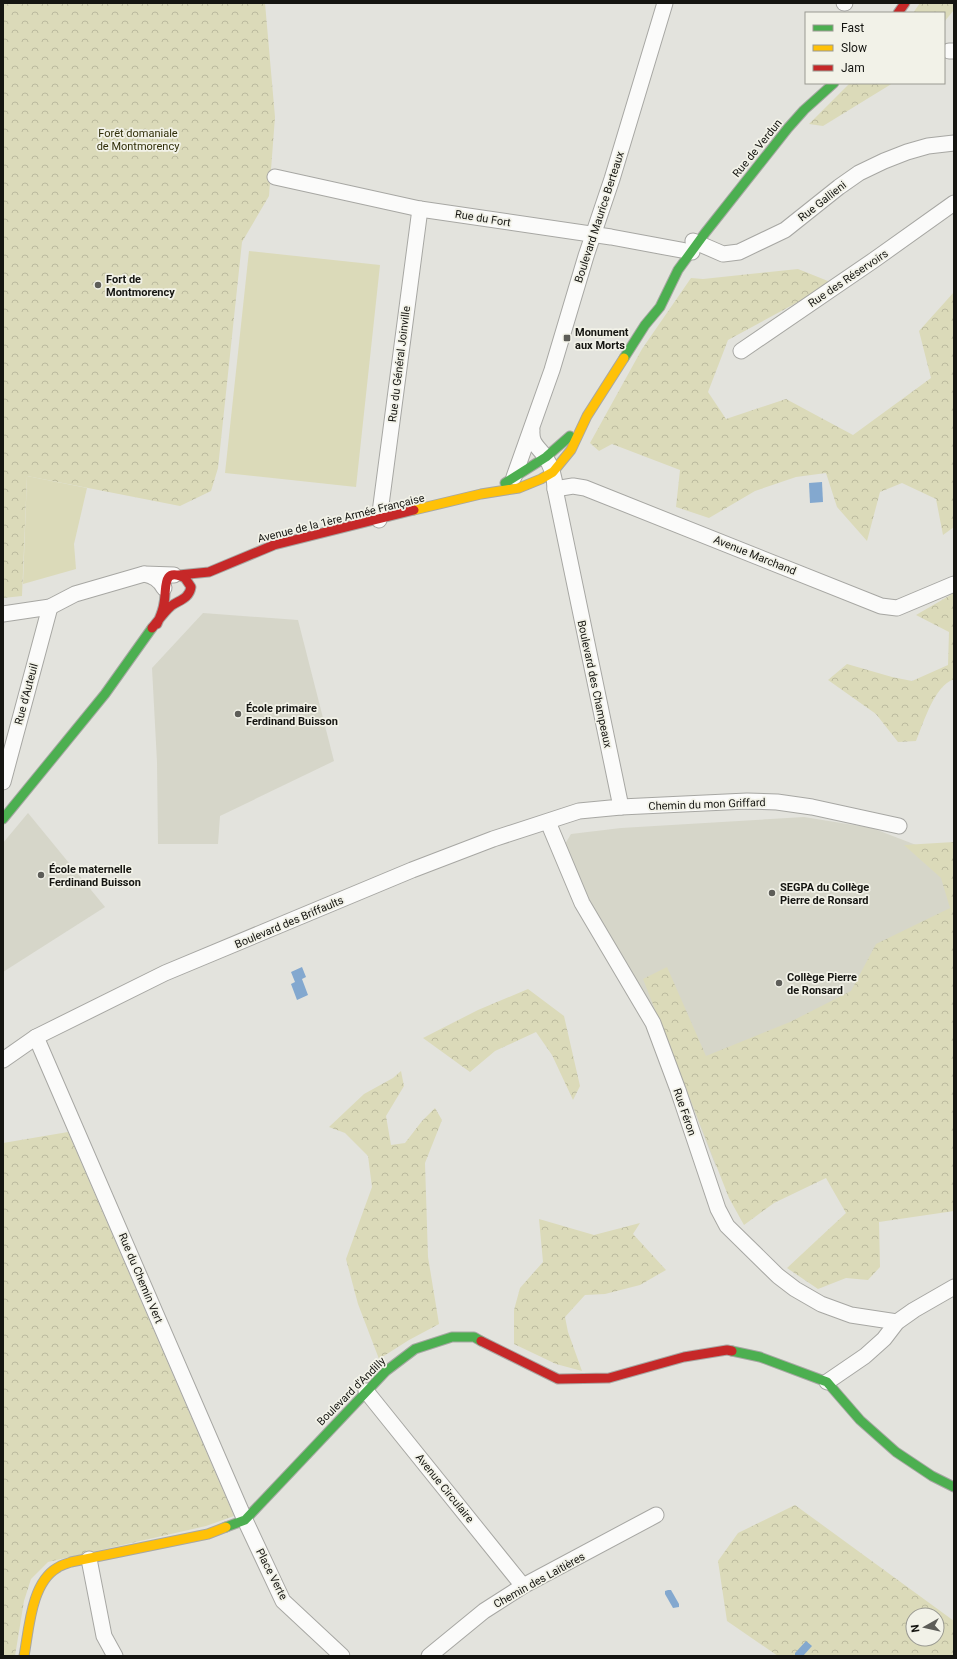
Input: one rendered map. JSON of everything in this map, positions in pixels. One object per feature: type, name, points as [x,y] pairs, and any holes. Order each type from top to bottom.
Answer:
[{"type":"main road","points":[[899,12],[905,3]]},
{"type":"main road","name":"Rue de Verdun","points":[[548,474],[565,459],[571,450],[587,416],[645,325],[660,307],[678,270],[694,244],[788,128],[804,110],[833,84]]},
{"type":"main road","name":"Rue de Verdun","points":[[671,260],[694,244]]},
{"type":"main road","name":"Rue de Verdun","points":[[645,325],[652,301]]},
{"type":"main road","name":"Rue de Verdun","points":[[540,461],[563,443],[587,416]]},
{"type":"main road","name":"Avenue de la 1ère Armée Française","points":[[481,494],[514,478],[540,461]]},
{"type":"main road","name":"Avenue de la 1ère Armée Française","points":[[176,575],[209,572],[274,545],[481,494],[519,488],[548,474]]},
{"type":"main road","name":"Avenue de la 1ère Armée Française","points":[[190,590],[209,572]]},
{"type":"main road","points":[[3,819],[118,676],[171,607],[186,598],[190,590],[189,582],[183,576],[176,575],[167,580],[164,605],[157,624]]},
{"type":"main road","points":[[165,590],[170,599],[181,600]]},
{"type":"main road","points":[[3,813],[12,807]]},
{"type":"main road","name":"Boulevard d'Andilly","points":[[24,1656],[36,1594],[47,1577],[56,1568],[71,1562],[208,1534],[245,1520],[366,1390],[386,1371],[415,1349],[452,1336],[474,1337],[558,1379],[609,1378],[684,1357],[727,1350],[760,1356],[827,1382],[860,1420],[896,1452],[932,1476],[954,1487]]},
{"type":"street","name":"Boulevard Maurice Berteaux","points":[[514,478],[552,370],[665,3]]},
{"type":"street","name":"Rue Gallieni","points":[[694,244],[723,254],[733,254],[785,230],[859,173],[906,152],[928,146],[954,143]]},
{"type":"street","name":"Rue du Fort","points":[[275,177],[420,208],[593,235],[694,244]]},
{"type":"street","name":"Rue des Réservoirs","points":[[742,351],[954,203]]},
{"type":"street","name":"Rue du Général Joinville","points":[[379,520],[420,208]]},
{"type":"street","points":[[532,430],[532,439],[540,461],[555,488]]},
{"type":"street","points":[[526,445],[528,456],[540,461]]},
{"type":"street","name":"Avenue Marchand","points":[[555,488],[573,486],[585,488],[881,606],[897,608],[954,584]]},
{"type":"street","name":"Boulevard des Champeaux","points":[[555,488],[626,806]]},
{"type":"street","points":[[3,614],[50,607],[75,594],[144,574],[176,575]]},
{"type":"street","points":[[144,574],[150,575],[159,580],[165,590]]},
{"type":"street","name":"Rue d'Auteuil","points":[[3,782],[50,607]]},
{"type":"street","name":"Chemin du mon Griffard","points":[[626,806],[747,801],[777,802],[812,807],[899,826]]},
{"type":"street","points":[[548,822],[579,811],[626,806]]},
{"type":"street","name":"Boulevard des Briffaults","points":[[3,1060],[36,1037],[172,970],[419,868],[493,839],[548,822]]},
{"type":"street","name":"Rue Féron","points":[[548,822],[582,903],[653,1023],[678,1090],[718,1209],[727,1226],[778,1276],[795,1289],[821,1304],[851,1315],[897,1322]]},
{"type":"street","name":"Rue du Chemin Vert","points":[[36,1037],[245,1520]]},
{"type":"street","points":[[827,1382],[865,1356],[884,1339],[897,1322],[914,1310],[954,1287]]},
{"type":"street","name":"Avenue Circulaire","points":[[366,1390],[523,1586]]},
{"type":"street","name":"Chemin des Laitières","points":[[429,1656],[484,1611],[523,1586],[656,1515]]},
{"type":"street","name":"Place Verte","points":[[245,1520],[283,1601],[342,1656]]},
{"type":"street","points":[[89,1559],[104,1636],[115,1656]]},
{"type":"shaded area","name":"École primaire Ferdinand Buisson","points":[[203,613],[298,620],[334,761],[220,816],[218,844],[158,844],[157,762],[152,668]]},
{"type":"shaded area","name":"École maternelle Ferdinand Buisson","points":[[28,813],[105,907],[3,972],[3,843]]},
{"type":"shaded area","name":"Collège Pierre de Ronsard","points":[[804,817],[872,828],[954,861],[954,937],[716,1167],[662,1028],[590,901],[565,844],[571,834],[621,828]]},
{"type":"green space","name":"Forêt domaniale de Montmorency","points":[[3,3],[265,3],[275,117],[269,196],[242,242],[218,468],[211,491],[180,506],[27,476],[22,596],[3,598]]},
{"type":"green space","points":[[920,3],[954,3],[954,10],[945,21],[945,12],[914,12]]},
{"type":"green space","points":[[849,84],[891,84],[823,126],[809,124]]},
{"type":"green space","points":[[249,251],[380,265],[356,487],[225,473]]},
{"type":"green space","points":[[798,269],[833,283],[728,340],[708,392],[726,419],[786,399],[853,435],[931,378],[919,331],[954,292],[954,527],[943,535],[936,499],[902,483],[880,492],[867,541],[837,507],[826,473],[796,477],[755,491],[709,518],[676,507],[680,470],[612,444],[599,451],[590,443],[642,349],[691,278],[703,279]]},
{"type":"green space","points":[[27,476],[87,488],[74,544],[76,569],[23,584]]},
{"type":"green space","points":[[954,593],[954,679],[947,683],[935,697],[916,741],[898,742],[876,714],[828,680],[847,664],[912,681],[948,665],[949,632],[916,615]]},
{"type":"green space","points":[[954,842],[954,1211],[879,1222],[880,1267],[868,1280],[846,1278],[818,1289],[787,1268],[846,1213],[826,1178],[774,1203],[744,1225],[729,1198],[643,979],[667,967],[706,1056],[790,1022],[851,991],[876,944],[950,908],[941,878],[904,845]]},
{"type":"green space","points":[[528,989],[564,1016],[580,1086],[573,1100],[552,1055],[536,1032],[495,1051],[470,1072],[423,1038],[478,1010]]},
{"type":"green space","points":[[401,1071],[404,1086],[386,1116],[391,1145],[405,1143],[422,1121],[435,1108],[442,1120],[425,1163],[428,1257],[439,1324],[409,1340],[379,1359],[358,1304],[346,1259],[372,1187],[368,1156],[345,1133],[329,1127],[364,1094],[393,1078]]},
{"type":"green space","points":[[68,1132],[234,1516],[206,1526],[48,1562],[31,1579],[24,1601],[15,1656],[3,1656],[3,1143]]},
{"type":"green space","points":[[539,1219],[594,1235],[640,1223],[633,1234],[666,1270],[640,1285],[605,1294],[585,1295],[565,1317],[568,1332],[582,1371],[556,1364],[514,1344],[514,1310],[520,1288],[543,1262]]},
{"type":"green space","points":[[795,1505],[935,1607],[905,1607],[905,1647],[945,1647],[945,1614],[954,1621],[954,1656],[778,1656],[727,1621],[718,1561],[738,1533]]},
{"type":"water","points":[[822,482],[823,502],[810,503],[809,483]]},
{"type":"water","points":[[302,967],[306,977],[302,979],[308,995],[297,1000],[291,984],[295,982],[291,972]]},
{"type":"water","points":[[671,1590],[679,1604],[679,1607],[673,1608],[665,1594],[665,1591]]},
{"type":"water","points":[[806,1641],[812,1646],[803,1656],[795,1656],[795,1653]]},
{"type":"traffic: fast","points":[[624,358],[645,325],[660,307],[678,270],[705,233],[788,128],[804,110],[833,84]]},
{"type":"traffic: fast","points":[[505,483],[546,457],[570,436]]},
{"type":"traffic: fast","points":[[3,819],[105,694],[152,628]]},
{"type":"traffic: fast","points":[[226,1527],[245,1520],[386,1371],[415,1349],[452,1337],[474,1337],[481,1341]]},
{"type":"traffic: fast","points":[[732,1351],[760,1357],[827,1382],[860,1420],[896,1452],[932,1476],[954,1487]]},
{"type":"traffic: slow","points":[[414,510],[481,494],[519,488],[541,479],[553,472],[571,450],[587,416],[624,358]]},
{"type":"traffic: slow","points":[[24,1656],[36,1596],[48,1575],[62,1565],[208,1534],[226,1527]]},
{"type":"traffic: jam","points":[[899,12],[905,3]]},
{"type":"traffic: jam","points":[[179,575],[209,572],[274,545],[414,510]]},
{"type":"traffic: jam","points":[[152,628],[154,625],[157,622],[159,620],[168,608],[186,597],[190,591],[191,587],[185,578],[177,575],[172,575],[169,577],[166,586],[163,609],[160,616],[159,619],[158,621],[157,624]]},
{"type":"traffic: jam","points":[[481,1341],[558,1379],[609,1378],[684,1357],[727,1350],[732,1351]]},
{"type":"place","name":"Fort de Montmorency","points":[[98,285]]},
{"type":"place","name":"Monument aux Morts","points":[[567,338]]},
{"type":"place","name":"École primaire Ferdinand Buisson","points":[[238,714]]},
{"type":"place","name":"École maternelle Ferdinand Buisson","points":[[41,875]]},
{"type":"place","name":"SEGPA du Collège Pierre de Ronsard","points":[[772,893]]},
{"type":"place","name":"Collège Pierre de Ronsard","points":[[779,983]]}]
